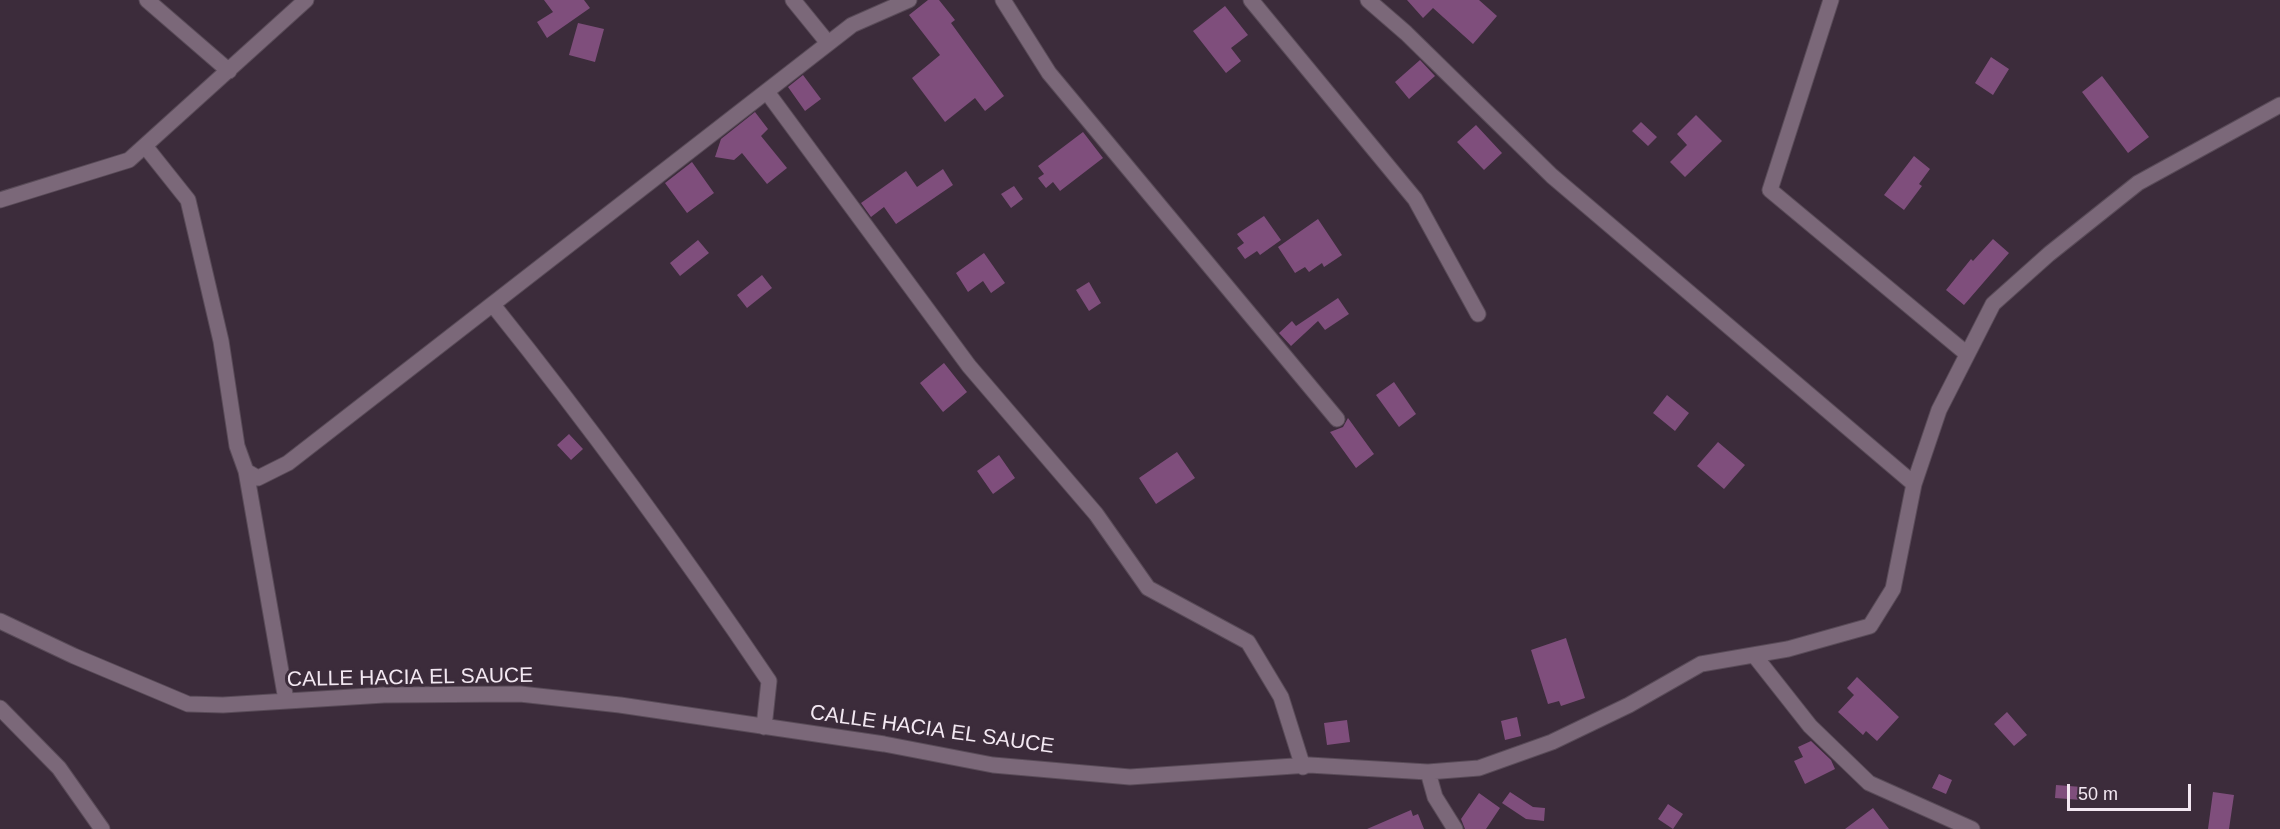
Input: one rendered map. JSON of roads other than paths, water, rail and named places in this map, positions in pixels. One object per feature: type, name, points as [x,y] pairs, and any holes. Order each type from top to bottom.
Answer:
[{"type":"street","points":[[147,0],[230,70]]},
{"type":"street","points":[[0,200],[129,160],[306,0]]},
{"type":"street","points":[[794,0],[828,44]]},
{"type":"street","points":[[246,471],[258,478],[288,464],[852,25],[909,0]]},
{"type":"street","points":[[1003,0],[1049,73],[1337,419]]},
{"type":"street","points":[[1251,0],[1415,199],[1478,314]]},
{"type":"street","points":[[1368,0],[1406,33],[1552,176],[1914,484]]},
{"type":"street","points":[[1831,0],[1770,190],[1967,354]]},
{"type":"street","points":[[767,92],[969,366],[1096,514],[1148,588],[1248,642],[1281,697],[1303,767]]},
{"type":"street","name":"CALLE HACIA EL SAUCE","points":[[0,621],[74,656],[188,704],[384,695],[520,694],[884,744],[993,765],[1130,777],[1309,765],[1428,772],[1479,768],[1552,742],[1629,705],[1701,664],[1788,649],[1870,626],[1893,588],[1914,484],[1940,410],[1993,304],[2049,254],[2129,190],[2280,105]]},
{"type":"street","points":[[145,146],[188,201],[220,341],[237,446],[246,471],[286,700]]},
{"type":"street","points":[[493,305],[546,372],[702,584],[769,681],[764,727]]},
{"type":"street","points":[[1754,655],[1810,726],[1869,783],[1971,829]]},
{"type":"street","points":[[0,708],[59,768],[102,829]]},
{"type":"street","points":[[1428,772],[1434,797],[1455,829]]}]
